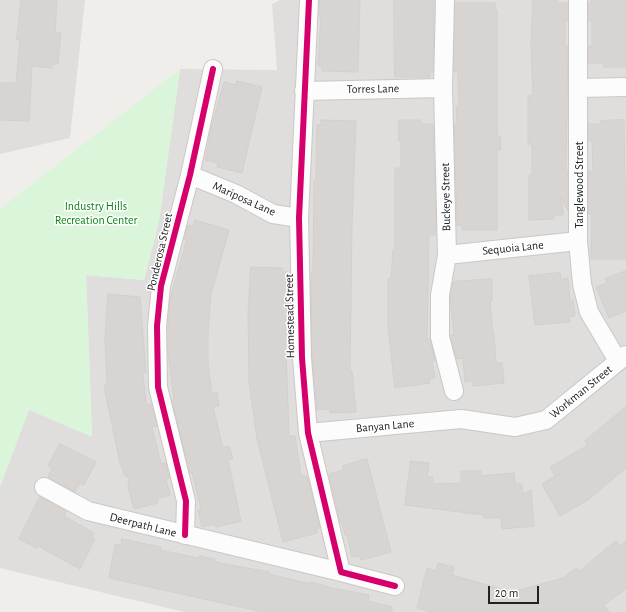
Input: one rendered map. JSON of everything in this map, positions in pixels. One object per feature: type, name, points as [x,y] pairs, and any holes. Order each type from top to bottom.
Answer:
[{"type":"street","name":"Homestead Street","points":[[308,0],[299,218],[302,358],[308,433],[341,572]]},
{"type":"street","name":"Buckeye Street","points":[[445,0],[443,88],[447,255],[440,294],[440,337],[454,391]]},
{"type":"street","name":"Tanglewood Street","points":[[578,0],[578,241],[582,284],[589,312],[622,358]]},
{"type":"street","name":"Ponderosa Street","points":[[185,535],[186,501],[158,387],[157,326],[161,286],[190,175],[213,69]]},
{"type":"street","points":[[579,88],[626,87]]},
{"type":"street","name":"Torres Lane","points":[[304,91],[443,88]]},
{"type":"street","name":"Mariposa Lane","points":[[190,175],[236,194],[273,214],[299,218]]},
{"type":"street","name":"Sequoia Lane","points":[[447,255],[578,241]]},
{"type":"street","name":"Workman Street","points":[[461,419],[515,427],[546,420],[622,358]]},
{"type":"street","name":"Banyan Lane","points":[[308,433],[461,419]]},
{"type":"street","name":"Deerpath Lane","points":[[44,487],[88,511],[341,572]]},
{"type":"street","points":[[341,572],[395,586]]},
{"type":"shaded area","points":[[0,0],[85,0],[70,138],[0,154]]},
{"type":"shaded area","points":[[280,0],[626,0],[626,612],[184,612],[0,568],[0,487],[29,409],[92,436],[86,275],[144,280],[159,221],[180,69],[277,70],[272,4]]},
{"type":"green space","name":"Industry Hills Recreation Center","points":[[180,69],[159,221],[144,280],[86,275],[92,437],[29,410],[0,487],[0,209]]},
{"type":"building","points":[[21,0],[57,0],[55,33],[61,33],[58,64],[52,64],[52,68],[32,66],[29,121],[0,120],[0,83],[16,83],[20,40],[17,40]]},
{"type":"building","points":[[320,0],[360,0],[358,72],[322,71],[322,66],[318,66],[321,16]]},
{"type":"building","points":[[533,0],[557,0],[557,3],[568,3],[568,21],[565,21],[565,46],[568,46],[566,171],[568,171],[568,211],[561,197],[563,215],[554,215],[554,219],[529,220],[529,175],[532,175],[532,144],[528,144],[528,96],[533,96],[531,47]]},
{"type":"building","points":[[591,0],[626,0],[626,67],[604,67],[604,63],[588,63],[588,46],[592,46],[592,21],[588,21],[588,3],[591,3]]},
{"type":"building","points":[[394,1],[434,1],[433,72],[430,72],[430,77],[395,77]]},
{"type":"building","points":[[455,3],[495,3],[495,10],[497,10],[497,136],[500,136],[501,150],[497,150],[497,230],[462,230],[462,225],[457,225],[454,124],[457,125],[456,106],[459,106],[458,72],[454,72]]},
{"type":"building","points":[[237,81],[262,87],[242,173],[217,167],[218,163],[205,160],[212,125],[224,82],[236,85]]},
{"type":"building","points":[[321,120],[356,121],[352,225],[350,371],[352,371],[356,412],[330,413],[329,409],[317,410],[312,357],[311,273],[313,273],[314,180],[316,180],[317,125],[321,125]]},
{"type":"building","points":[[399,120],[421,120],[421,124],[433,124],[436,225],[435,235],[429,235],[427,339],[430,338],[435,361],[432,361],[435,378],[429,379],[430,383],[395,388],[388,328],[388,279],[391,278],[393,250],[395,250],[395,168],[401,168]]},
{"type":"building","points":[[624,120],[626,259],[591,259],[592,214],[588,214],[588,171],[593,171],[592,140],[588,140],[588,124],[601,124],[601,121]]},
{"type":"building","points":[[195,220],[229,230],[211,294],[208,331],[208,366],[212,393],[217,392],[219,406],[213,407],[223,448],[229,446],[233,459],[228,460],[241,521],[216,527],[215,524],[202,527],[198,510],[201,509],[192,472],[190,473],[172,400],[174,400],[168,352],[170,299],[187,239],[184,239],[188,225],[193,226]]},
{"type":"building","points":[[251,267],[282,268],[282,272],[290,272],[291,312],[286,312],[285,351],[289,436],[295,436],[301,476],[307,476],[320,528],[316,529],[317,533],[283,542],[257,439],[249,381],[248,315]]},
{"type":"building","points":[[626,271],[626,311],[609,318],[596,287],[607,283],[605,279]]},
{"type":"building","points":[[560,273],[561,279],[568,278],[570,300],[573,300],[575,316],[569,317],[570,322],[535,325],[529,276]]},
{"type":"building","points":[[492,279],[492,301],[490,301],[496,363],[502,363],[504,383],[473,386],[473,381],[465,382],[463,358],[457,359],[450,336],[454,335],[450,296],[453,282]]},
{"type":"building","points":[[108,294],[140,297],[146,373],[143,373],[146,404],[151,404],[157,426],[152,427],[161,464],[166,463],[169,478],[166,480],[170,495],[157,499],[158,503],[134,509],[128,486],[129,478],[125,476],[120,463],[104,386],[107,383],[105,340]]},
{"type":"building","points":[[626,407],[626,468],[588,500],[560,516],[542,484],[555,476],[550,467],[588,445],[585,441]]},
{"type":"building","points":[[60,444],[96,462],[84,485],[80,483],[75,492],[48,477],[52,468],[48,466]]},
{"type":"building","points":[[367,459],[391,552],[361,560],[360,556],[352,557],[347,535],[345,535],[342,522],[340,522],[329,474],[344,470],[343,466]]},
{"type":"building","points":[[411,461],[429,463],[427,477],[433,477],[433,484],[461,483],[461,471],[481,471],[481,476],[514,473],[515,484],[522,484],[523,494],[531,490],[534,526],[502,529],[501,518],[484,518],[484,515],[405,505]]},
{"type":"building","points":[[40,497],[66,511],[64,516],[94,533],[91,538],[95,539],[80,569],[38,546],[37,548],[19,539]]},
{"type":"building","points":[[122,539],[161,547],[160,550],[198,558],[199,556],[215,559],[214,562],[269,572],[269,574],[311,584],[311,582],[327,587],[369,595],[368,601],[392,607],[392,612],[263,612],[109,578],[115,544],[121,545]]},
{"type":"building","points":[[616,541],[620,546],[626,541],[626,589],[604,605],[609,612],[432,612],[417,608],[427,568],[436,571],[438,563],[454,567],[452,575],[512,592],[563,578],[576,568],[579,571]]},
{"type":"cycle path","points":[[309,0],[299,218],[302,358],[308,433],[341,572],[395,586]]},
{"type":"cycle path","points":[[185,535],[186,501],[158,387],[157,326],[161,286],[190,175],[213,69]]}]
